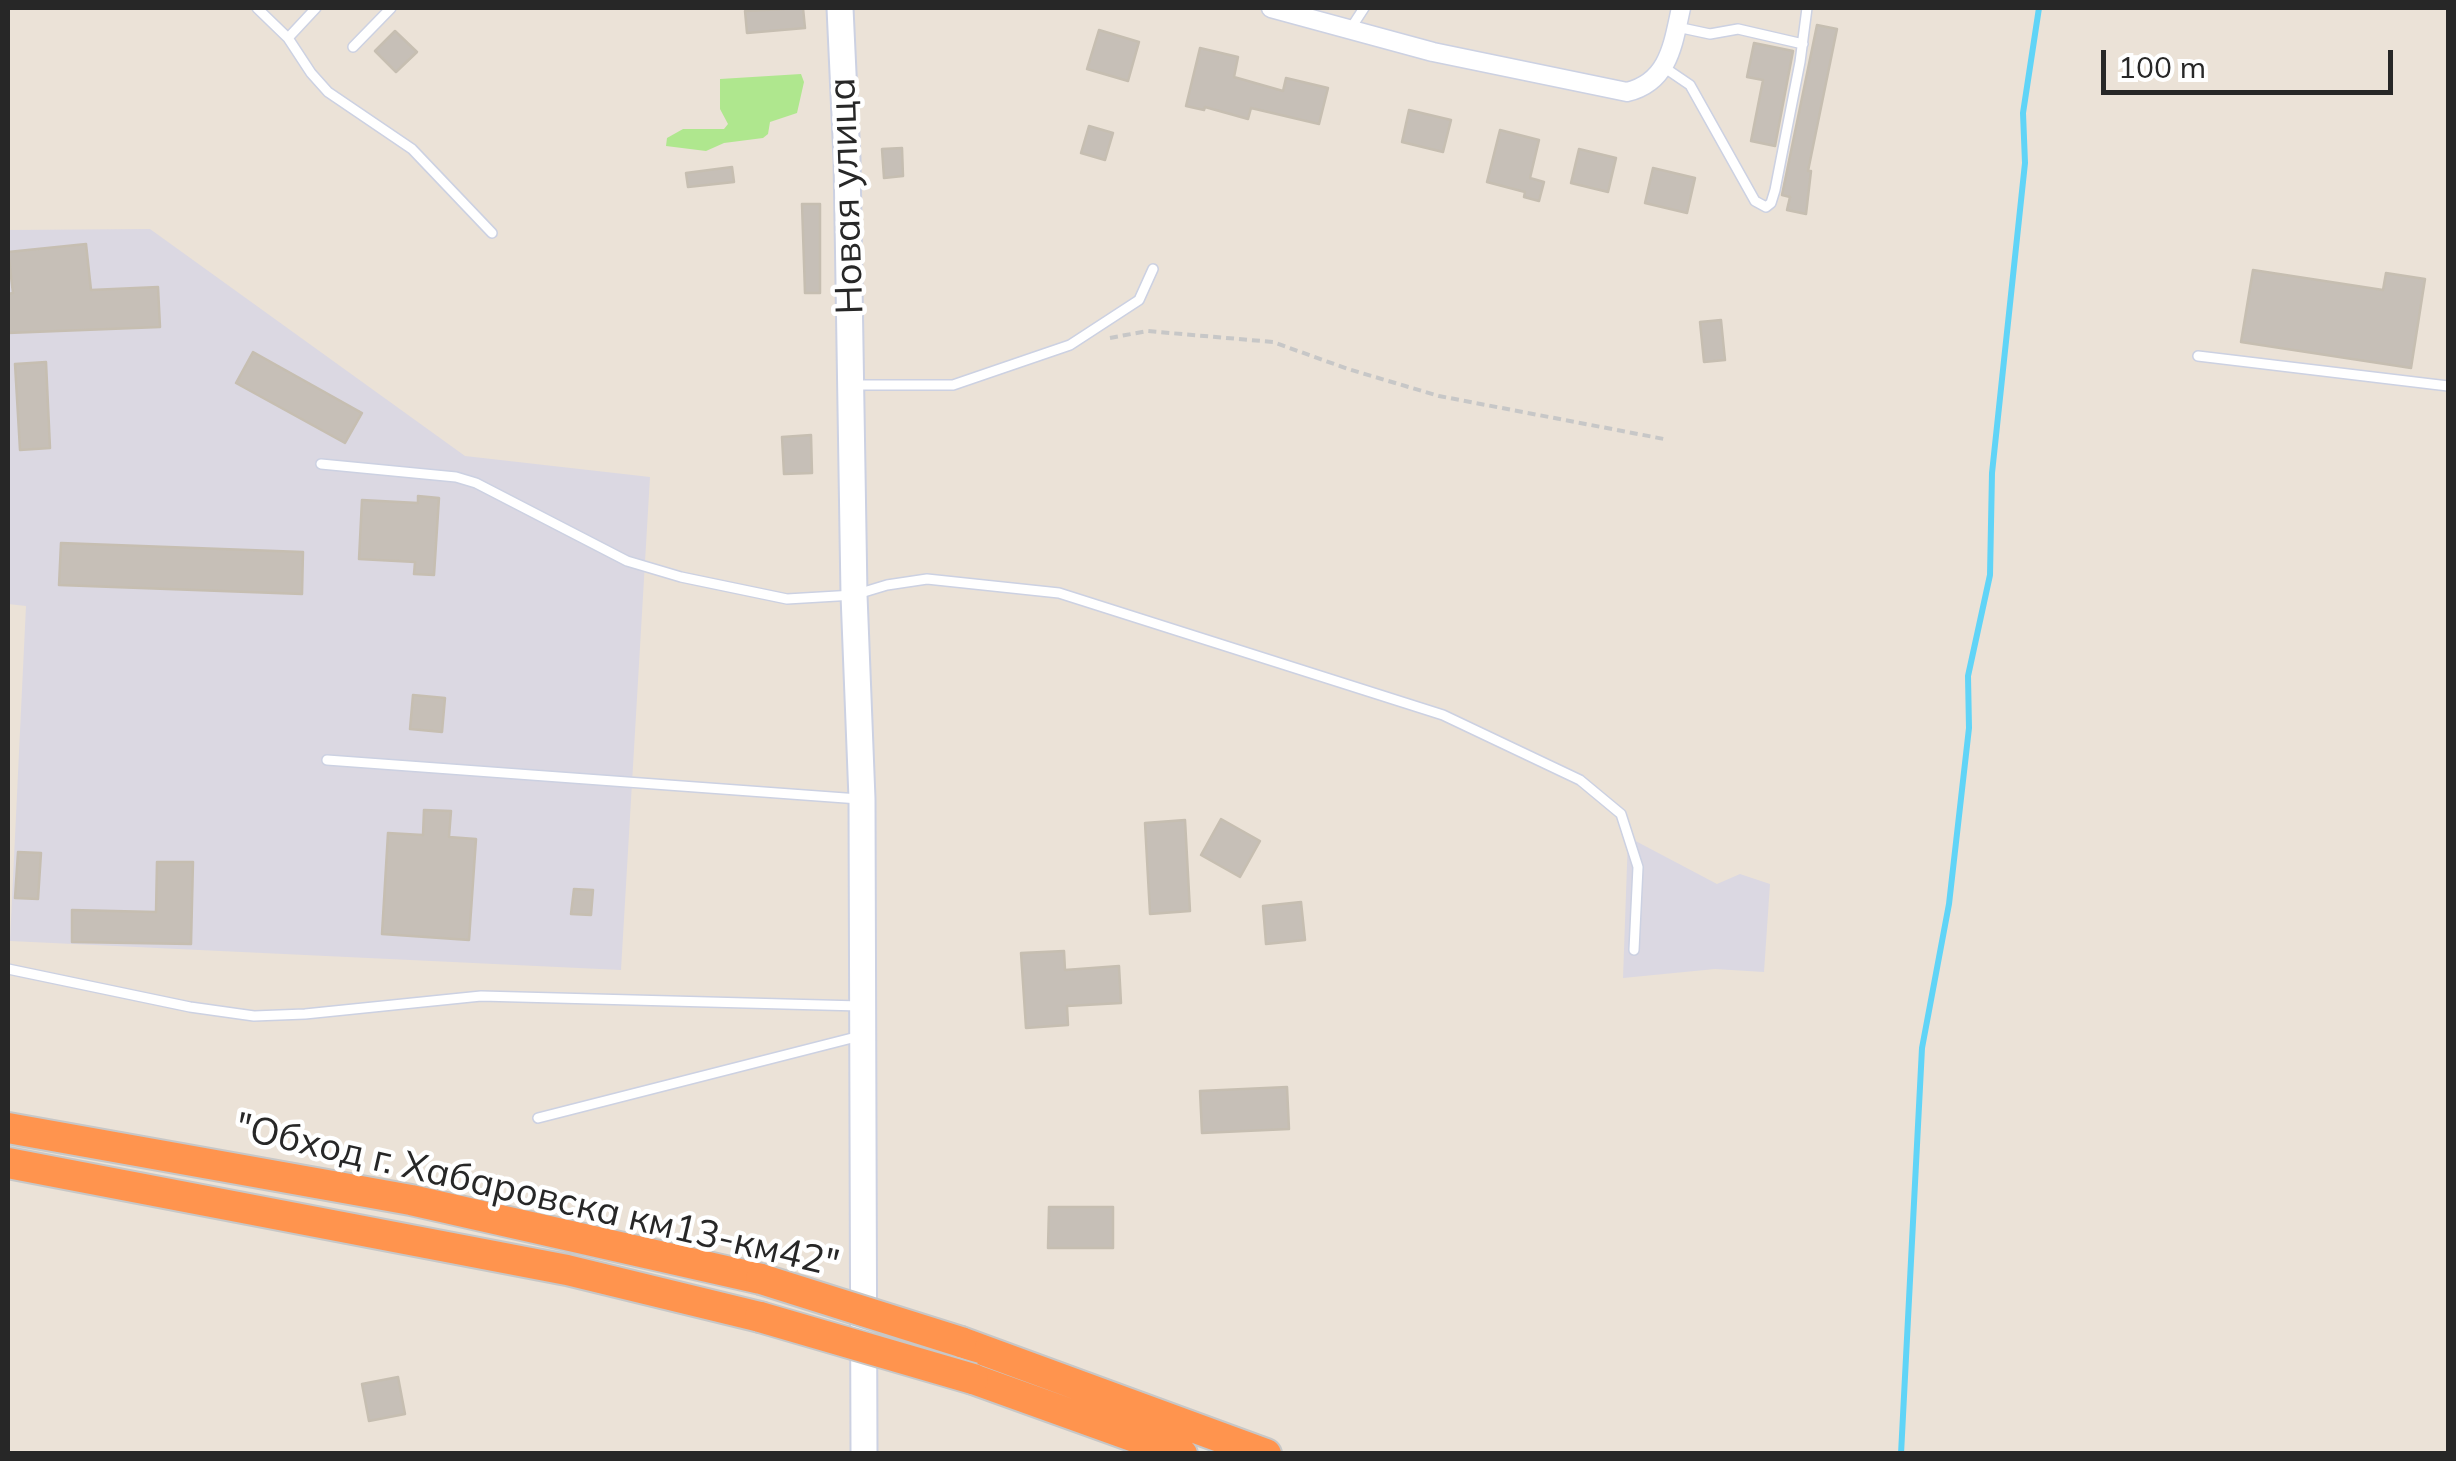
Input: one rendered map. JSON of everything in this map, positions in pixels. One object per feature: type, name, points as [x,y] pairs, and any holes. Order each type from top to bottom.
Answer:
[{"type":"highway","name":"\"Обход г. Хабаровска км13-км42\"","points":[[8,1128],[412,1200],[762,1279],[961,1342],[1266,1454]]},
{"type":"highway","name":"\"Обход г. Хабаровска км13-км42\"","points":[[8,1164],[548,1266],[760,1317],[973,1379],[1182,1454]]},
{"type":"main road","name":"Новая улица","points":[[840,8],[862,799],[864,1454]]},
{"type":"street","points":[[1272,8],[1433,52],[1627,92],[1639,90],[1665,68],[1681,8]]},
{"type":"lane","points":[[258,8],[288,38],[328,92],[412,149],[492,233]]},
{"type":"lane","points":[[288,38],[316,8]]},
{"type":"lane","points":[[353,47],[391,8]]},
{"type":"lane","points":[[1351,28],[1364,8]]},
{"type":"lane","points":[[1665,68],[1690,85],[1755,201],[1766,207],[1772,203],[1775,190],[1807,8]]},
{"type":"lane","points":[[1676,27],[1710,34],[1738,29],[1803,44]]},
{"type":"lane","points":[[853,385],[953,385],[1070,345],[1139,300],[1153,269]]},
{"type":"lane","points":[[2198,356],[2448,386]]},
{"type":"lane","points":[[321,464],[476,483],[627,562],[787,599],[854,595],[927,579],[1059,593],[1443,715],[1580,780],[1621,814],[1638,867],[1634,950]]},
{"type":"lane","points":[[327,760],[862,799]]},
{"type":"lane","points":[[8,970],[254,1016],[480,996],[863,1006]]},
{"type":"lane","points":[[538,1118],[862,1035]]},
{"type":"path","points":[[1108,338],[1147,331],[1273,342],[1440,396],[1664,439]]},
{"type":"shaded area","points":[[150,229],[465,456],[650,477],[621,970],[10,941],[26,606],[8,604],[8,230]]},
{"type":"shaded area","points":[[1628,837],[1717,884],[1740,874],[1770,884],[1764,972],[1715,969],[1623,978]]},
{"type":"green space","points":[[801,74],[804,82],[797,113],[770,122],[763,138],[724,143],[706,151],[666,146],[667,138],[683,129],[724,129],[728,124],[720,109],[720,79]]},
{"type":"building","points":[[803,8],[805,28],[747,33],[745,11]]},
{"type":"building","points":[[1817,25],[1837,29],[1808,171],[1806,214],[1787,210],[1790,197],[1782,195]]},
{"type":"building","points":[[1099,30],[1139,42],[1128,81],[1087,69]]},
{"type":"building","points":[[395,31],[417,52],[396,72],[375,51]]},
{"type":"building","points":[[1754,43],[1793,51],[1775,146],[1751,141],[1763,80],[1747,77]]},
{"type":"building","points":[[1200,48],[1238,57],[1234,77],[1283,91],[1286,78],[1328,88],[1319,124],[1251,108],[1248,119],[1186,106]]},
{"type":"building","points":[[1409,110],[1451,120],[1443,152],[1402,142]]},
{"type":"building","points":[[1089,126],[1113,133],[1105,160],[1081,153]]},
{"type":"building","points":[[1500,130],[1539,140],[1530,178],[1544,182],[1539,201],[1524,197],[1525,192],[1487,182]]},
{"type":"building","points":[[902,148],[903,176],[884,178],[882,149]]},
{"type":"building","points":[[1579,149],[1616,158],[1608,192],[1571,183]]},
{"type":"building","points":[[732,167],[734,182],[688,187],[686,173]]},
{"type":"building","points":[[1653,168],[1695,178],[1687,213],[1645,203]]},
{"type":"building","points":[[802,204],[820,204],[820,293],[805,293]]},
{"type":"building","points":[[86,244],[91,290],[158,287],[160,327],[8,333],[8,294],[13,293],[8,252]]},
{"type":"building","points":[[2253,270],[2383,290],[2386,273],[2425,279],[2411,368],[2241,342]]},
{"type":"building","points":[[1721,320],[1725,360],[1704,362],[1700,322]]},
{"type":"building","points":[[253,352],[362,413],[345,443],[236,383]]},
{"type":"building","points":[[46,362],[50,448],[20,450],[15,364]]},
{"type":"building","points":[[811,435],[812,473],[784,474],[782,437]]},
{"type":"building","points":[[418,496],[439,498],[434,575],[414,574],[415,562],[359,559],[362,500],[418,503]]},
{"type":"building","points":[[61,543],[303,552],[302,594],[59,585]]},
{"type":"building","points":[[413,695],[445,698],[442,732],[410,729]]},
{"type":"building","points":[[424,810],[451,811],[449,837],[476,839],[469,940],[382,934],[388,833],[423,835]]},
{"type":"building","points":[[1221,819],[1260,841],[1240,877],[1201,855]]},
{"type":"building","points":[[1185,820],[1190,911],[1150,914],[1145,823]]},
{"type":"building","points":[[18,852],[41,853],[38,899],[15,898]]},
{"type":"building","points":[[157,862],[193,862],[191,944],[72,942],[72,910],[156,912]]},
{"type":"building","points":[[574,889],[593,890],[591,915],[571,914]]},
{"type":"building","points":[[1301,902],[1305,940],[1266,944],[1263,906]]},
{"type":"building","points":[[1064,951],[1065,970],[1119,966],[1121,1003],[1067,1006],[1068,1025],[1026,1028],[1021,953]]},
{"type":"building","points":[[1287,1087],[1289,1129],[1202,1133],[1200,1091]]},
{"type":"building","points":[[1049,1207],[1113,1207],[1113,1248],[1048,1248]]},
{"type":"building","points":[[398,1377],[405,1414],[369,1421],[362,1384]]},
{"type":"waterway","points":[[1901,1454],[1922,1048],[1949,904],[1969,728],[1968,676],[1990,575],[1992,473],[2025,163],[2023,113],[2039,8]]}]
